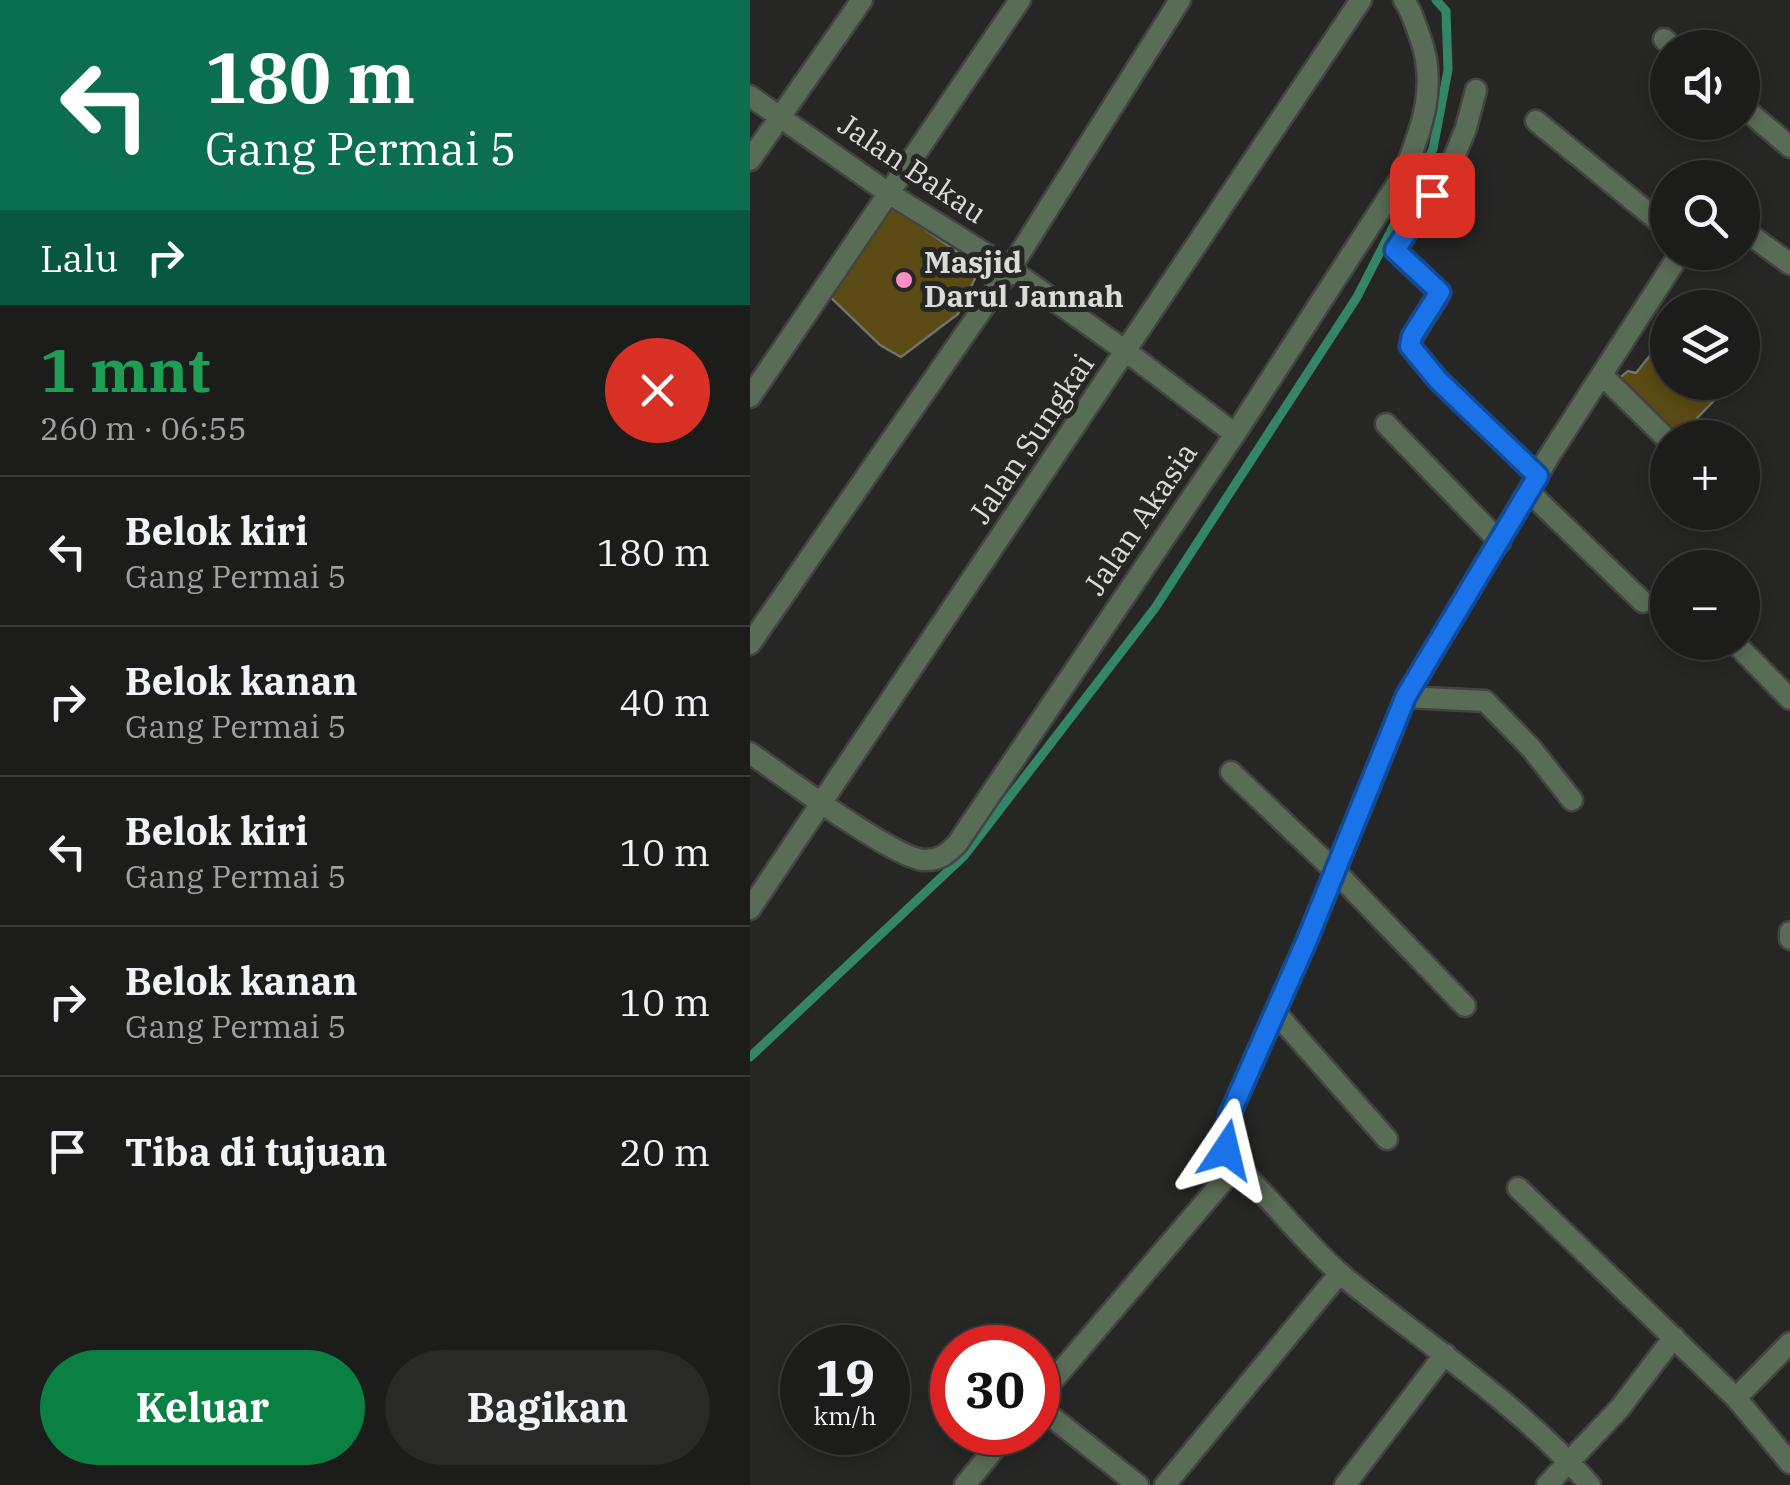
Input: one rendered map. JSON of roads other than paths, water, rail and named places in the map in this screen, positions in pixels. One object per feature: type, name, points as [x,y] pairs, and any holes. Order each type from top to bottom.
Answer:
[{"type":"street","points":[[750,160],[862,0]]},
{"type":"street","points":[[750,396],[1020,0]]},
{"type":"street","points":[[750,644],[1010,269],[1180,0]]},
{"type":"street","name":"Jalan Sungkai","points":[[750,910],[1361,0]]},
{"type":"street","name":"Jalan Akasia","points":[[750,753],[913,858],[937,859],[947,854],[1235,434],[1402,174],[1422,130],[1428,91],[1428,60],[1404,0]]},
{"type":"street","points":[[1476,90],[1450,167],[1395,250],[1440,292],[1412,336],[1410,346],[1643,602]]},
{"type":"street","name":"Jalan Bakau","points":[[750,96],[888,192],[1010,269],[1235,434]]},
{"type":"street","points":[[1536,121],[1650,214]]},
{"type":"street","points":[[1760,121],[1790,147]]},
{"type":"street","points":[[1760,242],[1790,264]]},
{"type":"street","points":[[1590,1485],[1570,1462],[1444,1354],[1340,1273],[1236,1166],[1226,1150],[1226,1128],[1406,696],[1668,270]]},
{"type":"street","points":[[1602,374],[1650,422]]},
{"type":"street","points":[[1386,424],[1500,542]]},
{"type":"street","points":[[1752,660],[1790,699]]},
{"type":"street","points":[[1406,696],[1485,701],[1531,748],[1572,800]]},
{"type":"street","points":[[1231,772],[1335,871],[1465,1006]]},
{"type":"street","points":[[1790,932],[1790,940]]},
{"type":"street","points":[[1275,1012],[1386,1140]]},
{"type":"street","points":[[1060,1372],[1236,1166]]},
{"type":"street","points":[[1518,1188],[1736,1398],[1790,1463]]},
{"type":"street","points":[[1166,1485],[1340,1273]]},
{"type":"street","points":[[1547,1485],[1620,1408],[1674,1337]]},
{"type":"street","points":[[1736,1398],[1790,1343]]},
{"type":"street","points":[[1345,1485],[1444,1354]]},
{"type":"street","points":[[1060,1423],[1138,1485]]},
{"type":"street","points":[[964,1485],[989,1455]]},
{"type":"waterway","points":[[750,1057],[964,856],[1155,608],[1357,297],[1433,149],[1448,70],[1446,11],[1436,0]]},
{"type":"place","name":"Masjid Darul Jannah","points":[[904,280]]}]
